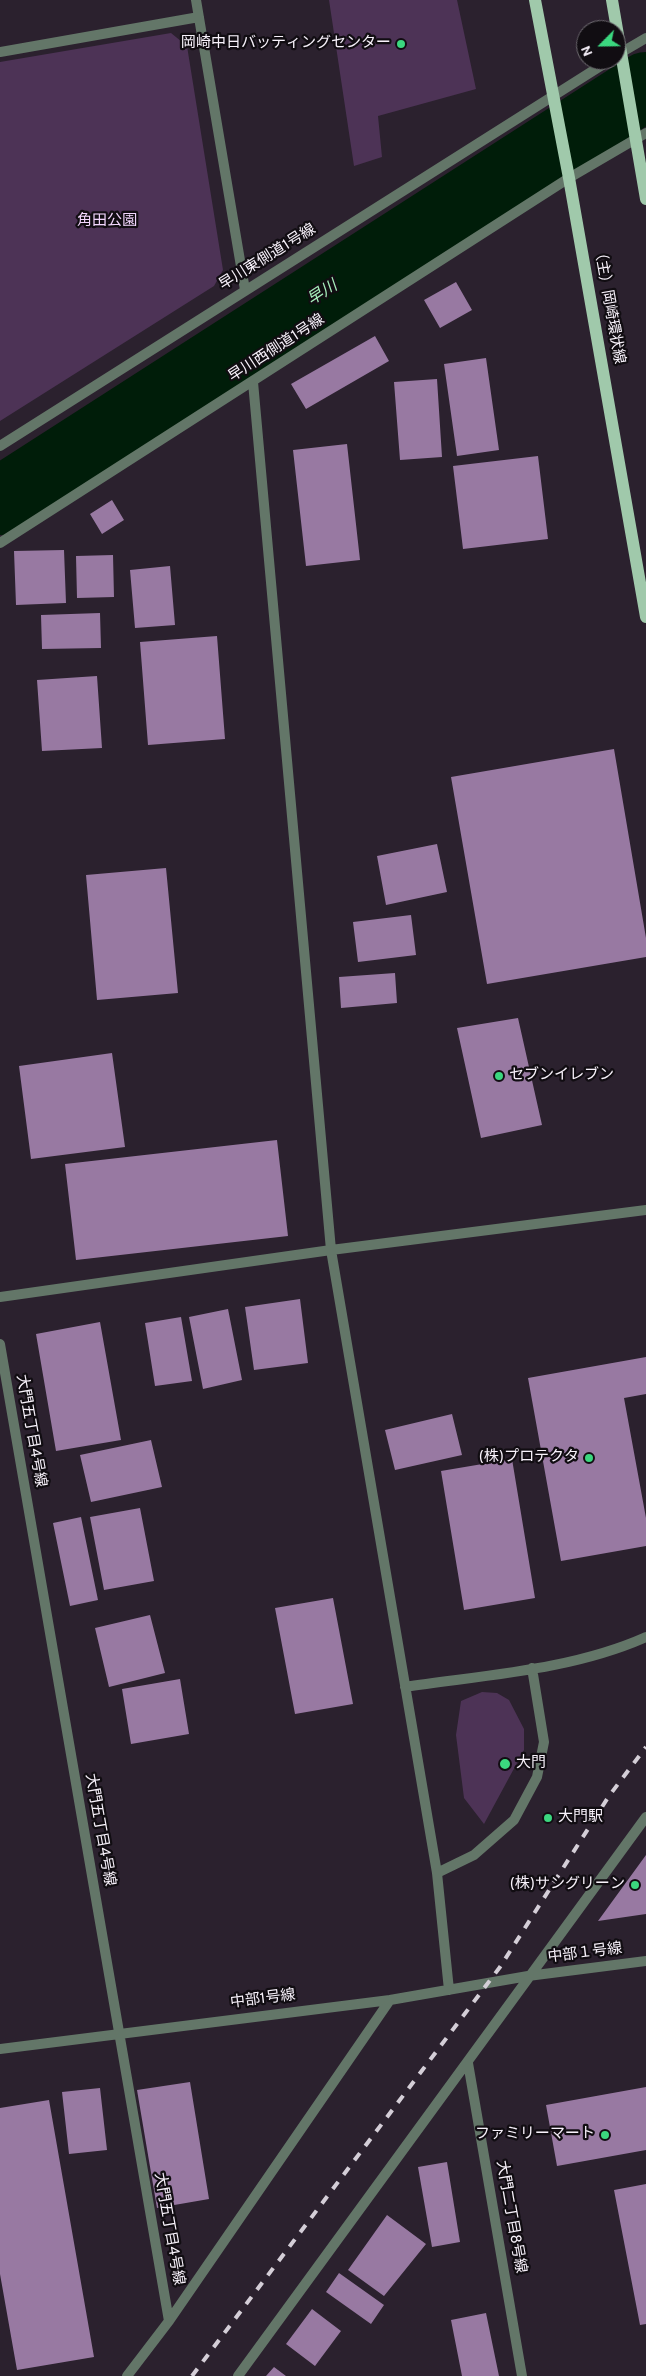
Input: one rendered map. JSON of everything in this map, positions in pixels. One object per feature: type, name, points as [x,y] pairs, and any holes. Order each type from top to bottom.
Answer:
[{"type":"main road","name":"（主）岡崎環状線","points":[[535,0],[570,178],[646,617]]},
{"type":"main road","points":[[612,0],[614,20]]},
{"type":"main road","points":[[622,70],[641,136],[646,199]]},
{"type":"street","points":[[196,0],[245,290]]},
{"type":"street","points":[[0,52],[199,17]]},
{"type":"street","points":[[626,49],[646,38]]},
{"type":"street","name":"早川東側道1号線","points":[[0,446],[595,70]]},
{"type":"street","name":"早川西側道1号線","points":[[0,542],[570,178],[641,136]]},
{"type":"street","points":[[253,382],[331,1250],[437,1873],[449,1990]]},
{"type":"street","points":[[0,1297],[331,1250],[646,1210]]},
{"type":"street","name":"大門五丁目4号線","points":[[0,1344],[168,2321]]},
{"type":"street","points":[[406,1688],[532,1668],[614,1651],[646,1637]]},
{"type":"street","points":[[437,1873],[474,1855],[514,1820],[537,1777],[544,1742],[532,1668]]},
{"type":"street","points":[[238,2376],[468,2063],[528,1976],[646,1817]]},
{"type":"street","name":"中部１号線","points":[[528,1976],[646,1961]]},
{"type":"street","name":"中部1号線","points":[[0,2049],[390,2000],[528,1976]]},
{"type":"street","points":[[127,2376],[168,2321],[390,2000]]},
{"type":"street","name":"大門二丁目8号線","points":[[468,2063],[522,2376]]},
{"type":"green space","name":"岡崎中日バッティングセンター","points":[[329,0],[457,0],[476,89],[378,116],[382,157],[354,166]]},
{"type":"green space","name":"角田公園","points":[[171,33],[187,46],[223,270],[214,286],[0,421],[0,62]]},
{"type":"green space","points":[[482,1692],[497,1693],[509,1700],[524,1729],[524,1750],[484,1824],[464,1798],[456,1735],[461,1701]]},
{"type":"building","points":[[456,282],[472,310],[440,328],[424,300]]},
{"type":"building","points":[[375,336],[389,361],[306,409],[291,384]]},
{"type":"building","points":[[486,358],[499,450],[457,456],[444,364]]},
{"type":"building","points":[[437,379],[442,457],[400,460],[394,382]]},
{"type":"building","points":[[347,444],[360,560],[306,566],[293,450]]},
{"type":"building","points":[[538,456],[548,539],[463,549],[453,466]]},
{"type":"building","points":[[112,500],[124,520],[102,534],[90,514]]},
{"type":"building","points":[[64,550],[66,603],[16,605],[14,551]]},
{"type":"building","points":[[113,555],[114,597],[77,598],[76,556]]},
{"type":"building","points":[[170,566],[175,625],[135,628],[130,570]]},
{"type":"building","points":[[100,613],[101,648],[42,649],[41,615]]},
{"type":"building","points":[[217,636],[225,739],[148,745],[140,642]]},
{"type":"building","points":[[97,676],[102,748],[42,751],[37,680]]},
{"type":"building","points":[[614,749],[646,938],[646,957],[487,984],[451,777]]},
{"type":"building","points":[[437,844],[447,892],[386,905],[377,856]]},
{"type":"building","points":[[166,868],[178,993],[97,1000],[86,875]]},
{"type":"building","points":[[411,915],[416,955],[358,962],[353,922]]},
{"type":"building","points":[[395,973],[397,1003],[341,1008],[339,977]]},
{"type":"building","points":[[518,1018],[542,1125],[481,1138],[457,1028]]},
{"type":"building","points":[[112,1053],[125,1147],[31,1159],[19,1066]]},
{"type":"building","points":[[277,1140],[288,1236],[76,1260],[65,1164]]},
{"type":"building","points":[[300,1299],[308,1363],[254,1370],[245,1307]]},
{"type":"building","points":[[228,1309],[242,1380],[203,1389],[189,1317]]},
{"type":"building","points":[[181,1317],[192,1381],[155,1386],[145,1323]]},
{"type":"building","points":[[100,1322],[121,1440],[56,1451],[36,1334]]},
{"type":"building","name":"(株)プロテクタ","points":[[646,1357],[646,1394],[624,1398],[646,1518],[646,1546],[561,1561],[528,1378]]},
{"type":"building","points":[[452,1414],[462,1455],[395,1470],[385,1430]]},
{"type":"building","points":[[151,1440],[162,1487],[91,1502],[80,1455]]},
{"type":"building","points":[[512,1459],[535,1598],[464,1610],[441,1471]]},
{"type":"building","points":[[140,1508],[154,1581],[104,1590],[90,1517]]},
{"type":"building","points":[[81,1517],[98,1600],[70,1606],[53,1523]]},
{"type":"building","points":[[333,1598],[353,1704],[295,1714],[275,1608]]},
{"type":"building","points":[[150,1615],[165,1673],[109,1687],[95,1628]]},
{"type":"building","points":[[180,1679],[189,1734],[131,1744],[122,1689]]},
{"type":"building","name":"(株)サングリーン","points":[[646,1855],[646,1914],[598,1921]]},
{"type":"building","points":[[190,2082],[209,2199],[157,2208],[137,2090]]},
{"type":"building","points":[[646,2087],[646,2150],[557,2166],[546,2105]]},
{"type":"building","points":[[100,2088],[107,2150],[69,2154],[62,2092]]},
{"type":"building","points":[[49,2100],[94,2357],[17,2370],[0,2274],[0,2108]]},
{"type":"building","points":[[447,2162],[460,2242],[432,2247],[418,2167]]},
{"type":"building","points":[[646,2184],[646,2324],[640,2325],[614,2190]]},
{"type":"building","points":[[387,2215],[426,2244],[384,2296],[348,2270]]},
{"type":"building","points":[[339,2273],[384,2305],[371,2324],[326,2292]]},
{"type":"building","points":[[312,2309],[341,2331],[315,2366],[286,2344]]},
{"type":"building","points":[[486,2313],[499,2376],[462,2376],[451,2320]]},
{"type":"building","points":[[274,2367],[286,2376],[266,2376]]},
{"type":"waterway","name":"早川","points":[[0,501],[646,86]]},
{"type":"railway","points":[[192,2376],[500,1967],[609,1796],[646,1747]]},
{"type":"place","name":"岡崎中日バッティングセンター","points":[[401,44]]},
{"type":"place","name":"セブンイレブン","points":[[499,1076]]},
{"type":"place","name":"(株)プロテクタ","points":[[589,1458]]},
{"type":"place","name":"大門","points":[[505,1764]]},
{"type":"place","name":"大門駅","points":[[548,1818]]},
{"type":"place","name":"(株)サングリーン","points":[[635,1885]]},
{"type":"place","name":"ファミリーマート","points":[[605,2135]]}]
